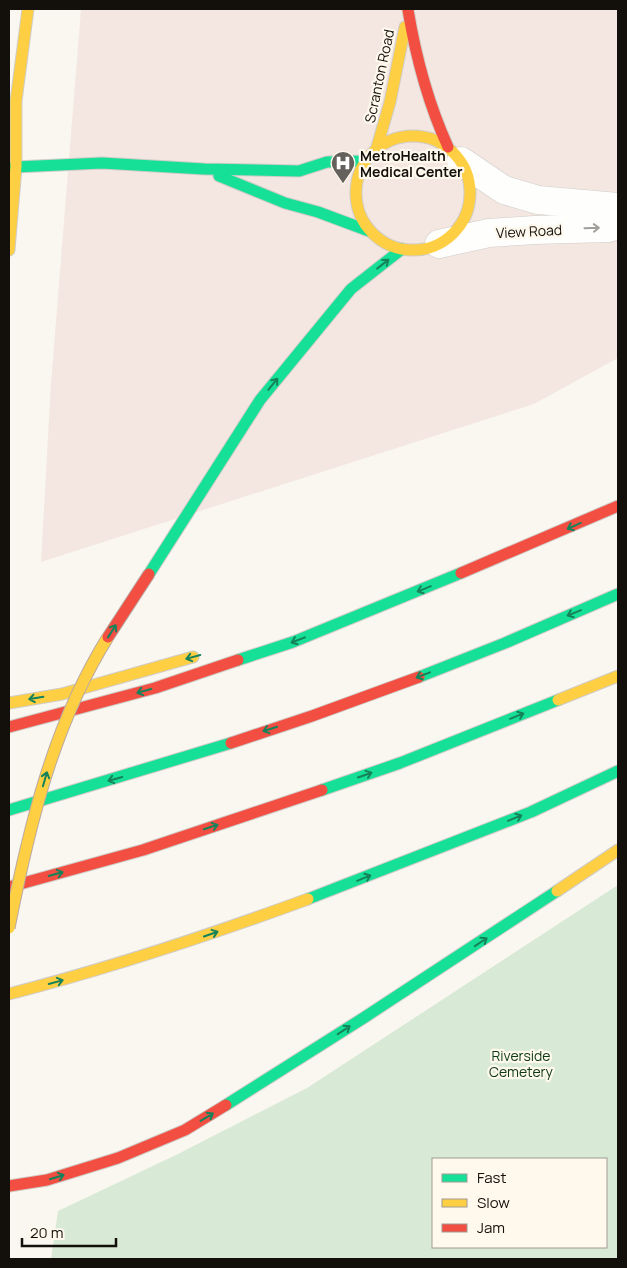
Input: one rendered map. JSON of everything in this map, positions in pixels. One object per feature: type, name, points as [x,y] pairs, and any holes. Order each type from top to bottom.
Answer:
[{"type":"main road","points":[[9,250],[11,167],[16,101],[28,9]]},
{"type":"main road","name":"Scranton Road","points":[[377,148],[387,121],[408,9]]},
{"type":"main road","name":"Scranton Road","points":[[408,9],[423,87],[434,116],[455,154]]},
{"type":"main road","points":[[204,170],[285,203],[318,212],[369,231],[384,243],[402,249],[421,250],[440,244],[455,232],[466,216],[470,198],[469,178],[455,154],[431,138],[412,135],[393,138],[377,148],[364,161],[356,178],[355,197],[360,215],[369,231]]},
{"type":"main road","points":[[11,167],[102,163],[204,170],[299,170],[327,162],[364,161]]},
{"type":"main road","points":[[9,928],[33,822],[49,768],[67,715],[93,661],[260,400],[351,289],[402,249]]},
{"type":"main road","points":[[9,727],[155,688],[292,642],[521,549],[618,506]]},
{"type":"main road","points":[[9,810],[131,774],[311,716],[428,674],[618,594]]},
{"type":"main road","points":[[288,631],[392,602]]},
{"type":"main road","points":[[9,703],[62,694],[203,655]]},
{"type":"main road","points":[[9,887],[143,850],[400,763],[618,676]]},
{"type":"main road","points":[[9,994],[59,981],[197,939],[332,891],[531,812],[618,771]]},
{"type":"main road","points":[[9,1186],[47,1180],[118,1158],[185,1130],[266,1081],[618,850]]},
{"type":"street","name":"View Road","points":[[455,154],[504,190],[538,200],[618,207]]},
{"type":"street","name":"View Road","points":[[440,244],[490,233],[609,228],[618,224]]},
{"type":"shaded area","name":"MetroHealth Medical Center","points":[[81,9],[618,9],[618,358],[534,404],[41,562],[51,383]]},
{"type":"green space","name":"Riverside Cemetery","points":[[618,885],[618,1259],[51,1259],[58,1211],[178,1154],[307,1088]]},
{"type":"traffic: fast","points":[[16,167],[102,163],[204,169],[299,171],[327,162],[364,161]]},
{"type":"traffic: fast","points":[[9,169],[16,167]]},
{"type":"traffic: fast","points":[[219,176],[285,203],[318,212],[369,231]]},
{"type":"traffic: fast","points":[[149,574],[260,400],[351,289],[402,249]]},
{"type":"traffic: fast","points":[[238,660],[293,642],[461,573]]},
{"type":"traffic: fast","points":[[419,677],[505,643],[618,594]]},
{"type":"traffic: fast","points":[[322,790],[400,763],[558,700]]},
{"type":"traffic: fast","points":[[9,810],[231,743]]},
{"type":"traffic: fast","points":[[308,899],[531,812],[618,771]]},
{"type":"traffic: fast","points":[[226,1105],[365,1017],[557,891]]},
{"type":"traffic: slow","points":[[9,250],[16,167],[16,101],[28,9]]},
{"type":"traffic: slow","points":[[377,147],[390,102],[405,27]]},
{"type":"traffic: slow","points":[[413,136],[435,140],[445,145],[461,161],[466,171],[470,193],[466,215],[461,225],[445,241],[435,246],[413,250],[391,246],[381,241],[365,225],[360,215],[356,193],[360,171],[365,161],[381,145],[391,140],[413,136]]},
{"type":"traffic: slow","points":[[9,928],[25,852],[45,778],[72,705],[108,637]]},
{"type":"traffic: slow","points":[[9,703],[62,694],[193,657]]},
{"type":"traffic: slow","points":[[558,700],[618,676]]},
{"type":"traffic: slow","points":[[557,891],[618,850]]},
{"type":"traffic: slow","points":[[9,994],[160,950],[308,899]]},
{"type":"traffic: jam","points":[[408,10],[424,80],[434,114],[448,147]]},
{"type":"traffic: jam","points":[[461,573],[618,506]]},
{"type":"traffic: jam","points":[[108,637],[149,574]]},
{"type":"traffic: jam","points":[[9,727],[155,688],[238,660]]},
{"type":"traffic: jam","points":[[231,743],[419,677]]},
{"type":"traffic: jam","points":[[9,887],[143,850],[322,790]]},
{"type":"traffic: jam","points":[[9,1186],[47,1180],[118,1158],[185,1130],[226,1105]]},
{"type":"place","name":"MetroHealth Medical Center","points":[[343,184]]}]
